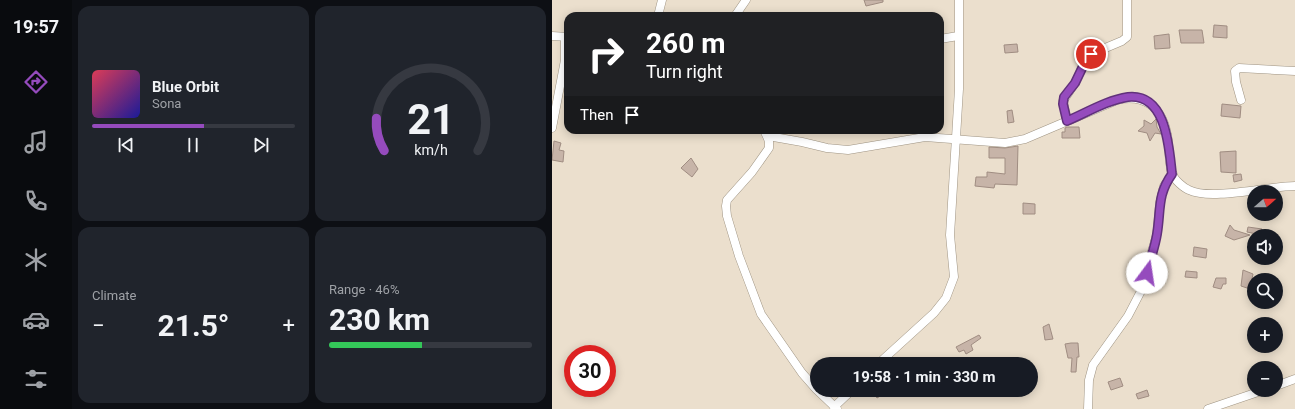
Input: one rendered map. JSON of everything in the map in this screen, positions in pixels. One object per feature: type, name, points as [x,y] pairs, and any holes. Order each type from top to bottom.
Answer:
[{"type":"street","points":[[659,12],[662,0]]},
{"type":"street","points":[[738,12],[746,0]]},
{"type":"street","points":[[886,357],[934,313],[946,298],[954,277],[950,235],[959,89],[959,0]]},
{"type":"street","points":[[1067,121],[1063,101],[1081,73],[1086,60],[1091,54],[1122,41],[1126,37],[1128,0]]},
{"type":"street","points":[[552,36],[564,37]]},
{"type":"street","points":[[944,39],[958,36]]},
{"type":"street","points":[[552,128],[564,65]]},
{"type":"street","points":[[1241,100],[1236,82],[1235,71],[1239,68],[1295,72]]},
{"type":"street","points":[[770,134],[827,148],[848,150],[925,137],[955,138],[1005,143],[1025,139],[1117,100],[1130,97],[1146,101],[1159,114],[1167,133],[1172,174],[1190,191],[1205,194],[1218,194],[1276,186],[1295,186]]},
{"type":"street","points":[[766,134],[769,148],[752,172],[727,200],[727,216],[739,256],[761,314],[802,372],[816,389],[836,408],[846,397]]},
{"type":"street","points":[[1088,409],[1089,380],[1093,365],[1128,316],[1140,294],[1157,234],[1160,202],[1164,186],[1172,174]]},
{"type":"street","points":[[1283,383],[1295,379]]},
{"type":"street","points":[[1208,409],[1247,396]]},
{"type":"building","points":[[864,0],[883,0],[883,2],[866,6]]},
{"type":"building","points":[[1214,25],[1227,26],[1227,38],[1213,37]]},
{"type":"building","points":[[1179,30],[1202,30],[1204,43],[1181,43]]},
{"type":"building","points":[[1169,34],[1170,48],[1155,49],[1154,36]]},
{"type":"building","points":[[1017,44],[1018,52],[1005,53],[1004,45]]},
{"type":"building","points":[[1222,104],[1241,106],[1240,118],[1221,116]]},
{"type":"building","points":[[1012,110],[1014,122],[1008,123],[1007,111]]},
{"type":"building","points":[[1156,119],[1157,127],[1161,134],[1155,133],[1150,141],[1147,133],[1138,131],[1144,126],[1144,120],[1151,124]]},
{"type":"building","points":[[1079,127],[1080,138],[1062,138],[1062,132],[1065,132],[1065,128]]},
{"type":"building","points":[[554,141],[561,143],[559,150],[564,151],[563,162],[552,160]]},
{"type":"building","points":[[1018,146],[1017,185],[995,184],[994,188],[975,186],[976,177],[987,177],[987,172],[1005,174],[1005,158],[989,158],[989,147],[1005,148]]},
{"type":"building","points":[[1236,151],[1236,173],[1221,172],[1220,152]]},
{"type":"building","points":[[691,158],[698,169],[692,177],[681,168]]},
{"type":"building","points":[[1241,174],[1242,180],[1234,182],[1233,175]]},
{"type":"building","points":[[1023,203],[1035,204],[1035,214],[1023,214]]},
{"type":"building","points":[[1230,225],[1234,230],[1247,234],[1247,236],[1234,240],[1225,236]]},
{"type":"building","points":[[1248,227],[1262,229],[1248,229]]},
{"type":"building","points":[[1194,247],[1207,249],[1206,258],[1193,256]]},
{"type":"building","points":[[1243,270],[1250,273],[1247,273],[1247,288],[1241,286]]},
{"type":"building","points":[[1186,271],[1197,272],[1197,278],[1185,277]]},
{"type":"building","points":[[1216,278],[1226,278],[1226,284],[1223,284],[1221,289],[1213,287]]},
{"type":"building","points":[[1049,324],[1053,339],[1045,340],[1043,327]]},
{"type":"building","points":[[979,335],[981,338],[971,345],[973,350],[966,354],[964,350],[959,352],[956,347]]},
{"type":"building","points":[[1078,343],[1079,357],[1077,357],[1076,372],[1071,372],[1072,358],[1068,358],[1065,344]]},
{"type":"building","points":[[1120,378],[1123,386],[1111,390],[1108,382]]},
{"type":"building","points":[[1147,390],[1149,396],[1138,399],[1136,394]]},
{"type":"route","points":[[1091,54],[1086,60],[1075,83],[1064,97],[1063,104],[1067,121],[1117,100],[1130,97],[1146,101],[1159,114],[1167,133],[1172,174],[1164,186],[1160,202],[1157,234],[1147,273]]}]
